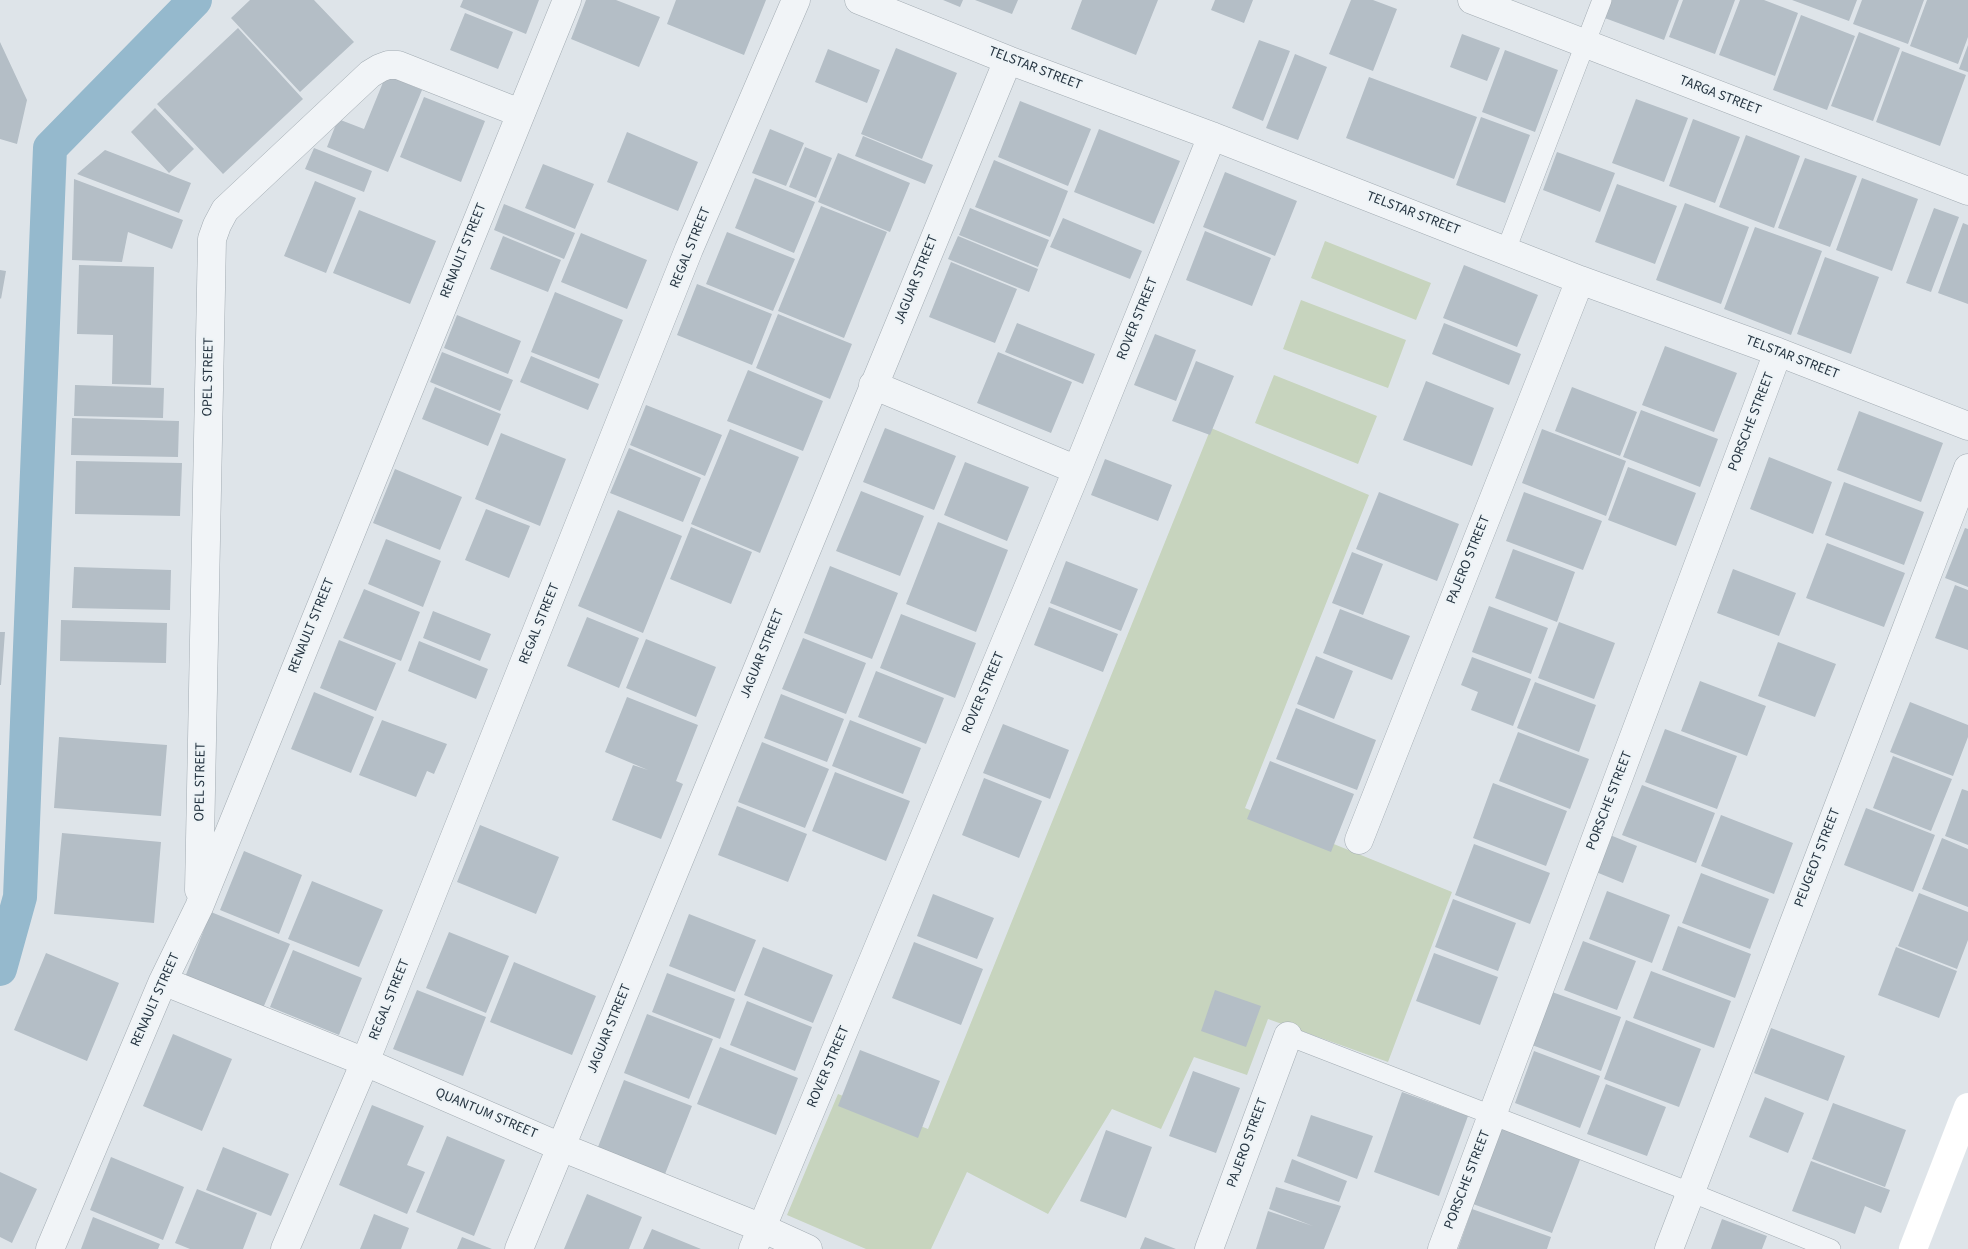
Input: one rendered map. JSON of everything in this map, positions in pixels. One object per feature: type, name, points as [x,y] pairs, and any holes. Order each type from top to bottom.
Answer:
[{"type":"street","name":"RENAULT STREET","points":[[50,1249],[163,981],[199,907],[567,0]]},
{"type":"street","name":"REGAL STREET","points":[[286,1249],[365,1062],[690,249],[796,0]]},
{"type":"street","name":"TELSTAR STREET","points":[[859,0],[1008,60],[1212,136],[1580,280],[1778,352],[1968,426]]},
{"type":"street","name":"TARGA STREET","points":[[1472,0],[1968,191]]},
{"type":"street","name":"JAGUAR STREET","points":[[519,1249],[1008,60]]},
{"type":"street","name":"OPEL STREET","points":[[199,907],[212,239],[217,225],[225,210],[363,81],[380,68],[388,65],[398,65],[520,113]]},
{"type":"street","name":"ROVER STREET","points":[[757,1238],[1078,470],[1212,136]]},
{"type":"street","name":"PAJERO STREET","points":[[1359,840],[1580,280]]},
{"type":"street","name":"PORSCHE STREET","points":[[1442,1249],[1778,352]]},
{"type":"street","points":[[873,385],[1078,470]]},
{"type":"street","name":"PEUGEOT STREET","points":[[1669,1249],[1968,468]]},
{"type":"street","name":"QUANTUM STREET","points":[[163,981],[365,1062],[561,1147],[757,1238],[808,1249]]},
{"type":"street","name":"PAJERO STREET","points":[[1209,1249],[1288,1036]]},
{"type":"street","points":[[1913,1249],[1968,1107]]},
{"type":"lane","points":[[1506,250],[1602,0]]},
{"type":"lane","points":[[1288,1036],[1690,1192],[1831,1249]]},
{"type":"green space","points":[[1325,241],[1431,283],[1416,320],[1311,278]]},
{"type":"green space","points":[[1301,300],[1406,340],[1388,388],[1283,349]]},
{"type":"green space","points":[[1274,375],[1377,416],[1358,464],[1255,423]]},
{"type":"green space","points":[[1211,428],[1369,495],[1245,808],[1452,892],[1388,1062],[1268,1019],[1247,1075],[1194,1057],[1161,1129],[1112,1109],[1048,1214],[967,1172],[931,1249],[866,1249],[787,1215],[838,1094],[928,1129]]},
{"type":"building","points":[[250,0],[314,0],[354,42],[300,92],[231,18]]},
{"type":"building","points":[[463,0],[539,0],[526,34],[460,7]]},
{"type":"building","points":[[586,0],[616,0],[660,17],[639,67],[571,39]]},
{"type":"building","points":[[676,0],[766,0],[744,55],[667,24]]},
{"type":"building","points":[[943,0],[963,0],[960,7]]},
{"type":"building","points":[[975,0],[1018,0],[1012,14]]},
{"type":"building","points":[[1082,0],[1158,0],[1136,55],[1071,29]]},
{"type":"building","points":[[1215,0],[1253,0],[1244,23],[1211,10]]},
{"type":"building","points":[[1351,0],[1373,0],[1397,9],[1373,71],[1329,54]]},
{"type":"building","points":[[1609,0],[1679,0],[1664,40],[1602,17]]},
{"type":"building","points":[[1683,0],[1735,0],[1715,54],[1669,37]]},
{"type":"building","points":[[1740,0],[1764,0],[1798,13],[1775,76],[1719,55]]},
{"type":"building","points":[[1792,0],[1857,0],[1849,21]]},
{"type":"building","points":[[1862,0],[1924,0],[1908,44],[1853,24]]},
{"type":"building","points":[[1927,0],[1968,0],[1968,37],[1958,64],[1910,46]]},
{"type":"building","points":[[465,13],[513,32],[498,69],[450,50]]},
{"type":"building","points":[[1801,15],[1855,36],[1827,110],[1773,90]]},
{"type":"building","points":[[238,28],[303,99],[223,174],[157,104]]},
{"type":"building","points":[[1859,32],[1900,48],[1873,121],[1831,106]]},
{"type":"building","points":[[1462,34],[1500,48],[1487,81],[1450,67]]},
{"type":"building","points":[[1259,40],[1290,51],[1263,121],[1232,108]]},
{"type":"building","points":[[0,42],[27,100],[17,144],[0,139]]},
{"type":"building","points":[[1968,45],[1968,72],[1959,69]]},
{"type":"building","points":[[896,48],[957,73],[922,159],[861,134]]},
{"type":"building","points":[[828,49],[880,70],[867,103],[815,82]]},
{"type":"building","points":[[1505,50],[1558,70],[1535,132],[1482,112]]},
{"type":"building","points":[[1902,51],[1966,75],[1940,146],[1876,122]]},
{"type":"building","points":[[1295,54],[1327,67],[1298,140],[1266,128]]},
{"type":"building","points":[[386,75],[422,90],[388,172],[327,147],[338,119],[364,129]]},
{"type":"building","points":[[1369,77],[1477,117],[1454,179],[1346,138]]},
{"type":"building","points":[[424,97],[485,121],[461,182],[400,157]]},
{"type":"building","points":[[1636,99],[1688,118],[1664,182],[1612,163]]},
{"type":"building","points":[[1020,101],[1091,129],[1068,186],[998,157]]},
{"type":"building","points":[[155,108],[194,149],[169,173],[131,132]]},
{"type":"building","points":[[1481,117],[1530,135],[1505,203],[1456,185]]},
{"type":"building","points":[[1693,119],[1740,137],[1715,203],[1669,186]]},
{"type":"building","points":[[770,129],[804,143],[786,186],[752,173]]},
{"type":"building","points":[[1099,129],[1180,161],[1154,224],[1074,192]]},
{"type":"building","points":[[627,132],[698,162],[678,211],[607,182]]},
{"type":"building","points":[[1746,135],[1800,156],[1774,228],[1719,207]]},
{"type":"building","points":[[863,136],[933,165],[925,184],[855,156]]},
{"type":"building","points":[[805,147],[832,158],[816,198],[789,187]]},
{"type":"building","points":[[314,148],[372,171],[364,192],[305,169]]},
{"type":"building","points":[[105,150],[191,183],[179,213],[77,174]]},
{"type":"building","points":[[1557,152],[1615,173],[1600,212],[1543,190]]},
{"type":"building","points":[[838,153],[910,183],[890,232],[818,202]]},
{"type":"building","points":[[1805,158],[1857,176],[1830,247],[1778,228]]},
{"type":"building","points":[[994,160],[1068,191],[1050,237],[975,207]]},
{"type":"building","points":[[543,164],[594,184],[575,229],[525,208]]},
{"type":"building","points":[[1225,172],[1297,201],[1275,256],[1203,227]]},
{"type":"building","points":[[755,178],[815,202],[794,253],[735,228]]},
{"type":"building","points":[[1862,178],[1918,199],[1892,271],[1836,250]]},
{"type":"building","points":[[74,179],[183,220],[172,249],[128,232],[122,262],[72,260]]},
{"type":"building","points":[[315,181],[356,198],[326,273],[284,256]]},
{"type":"building","points":[[1617,184],[1677,206],[1655,264],[1595,242]]},
{"type":"building","points":[[1685,203],[1749,227],[1721,304],[1656,280]]},
{"type":"building","points":[[504,204],[575,233],[564,259],[494,230]]},
{"type":"building","points":[[821,206],[887,232],[844,338],[778,311]]},
{"type":"building","points":[[970,208],[1049,240],[1038,267],[959,235]]},
{"type":"building","points":[[1934,208],[1959,217],[1931,292],[1906,283]]},
{"type":"building","points":[[359,210],[436,241],[410,304],[333,273]]},
{"type":"building","points":[[1063,218],[1142,251],[1130,279],[1050,247]]},
{"type":"building","points":[[1963,223],[1968,225],[1968,304],[1938,293]]},
{"type":"building","points":[[1755,227],[1822,251],[1791,335],[1724,309]]},
{"type":"building","points":[[1205,231],[1271,258],[1252,306],[1186,280]]},
{"type":"building","points":[[727,232],[795,259],[773,311],[706,284]]},
{"type":"building","points":[[581,233],[647,260],[627,309],[561,282]]},
{"type":"building","points":[[503,236],[561,260],[548,292],[490,269]]},
{"type":"building","points":[[958,236],[1038,269],[1029,292],[948,259]]},
{"type":"building","points":[[1825,257],[1879,277],[1851,354],[1797,334]]},
{"type":"building","points":[[951,262],[1017,289],[995,343],[929,317]]},
{"type":"building","points":[[79,265],[154,267],[151,385],[112,384],[113,335],[77,334]]},
{"type":"building","points":[[1464,265],[1538,295],[1517,347],[1443,318]]},
{"type":"building","points":[[0,270],[6,271],[1,299],[0,298]]},
{"type":"building","points":[[697,284],[772,314],[752,365],[677,335]]},
{"type":"building","points":[[555,292],[623,320],[599,379],[531,352]]},
{"type":"building","points":[[778,314],[852,344],[830,399],[756,368]]},
{"type":"building","points":[[457,315],[521,341],[508,374],[444,348]]},
{"type":"building","points":[[1017,323],[1095,354],[1083,384],[1005,352]]},
{"type":"building","points":[[1444,323],[1521,354],[1509,385],[1432,354]]},
{"type":"building","points":[[1155,334],[1196,350],[1176,401],[1134,385]]},
{"type":"building","points":[[1665,346],[1737,373],[1714,432],[1642,405]]},
{"type":"building","points":[[442,352],[513,380],[500,411],[430,382]]},
{"type":"building","points":[[998,352],[1072,382],[1051,433],[977,403]]},
{"type":"building","points":[[531,356],[599,384],[588,410],[520,382]]},
{"type":"building","points":[[1196,361],[1234,376],[1210,435],[1172,421]]},
{"type":"building","points":[[748,370],[823,401],[803,451],[727,421]]},
{"type":"building","points":[[1426,381],[1494,408],[1472,466],[1403,440]]},
{"type":"building","points":[[75,385],[164,388],[163,418],[74,416]]},
{"type":"building","points":[[435,387],[501,414],[488,446],[422,419]]},
{"type":"building","points":[[1572,387],[1637,412],[1620,456],[1555,431]]},
{"type":"building","points":[[646,405],[722,435],[705,476],[630,445]]},
{"type":"building","points":[[1641,410],[1718,439],[1700,487],[1623,457]]},
{"type":"building","points":[[1859,411],[1943,443],[1921,502],[1837,470]]},
{"type":"building","points":[[72,418],[179,421],[178,457],[71,455]]},
{"type":"building","points":[[885,428],[956,456],[934,510],[863,482]]},
{"type":"building","points":[[730,429],[799,457],[760,553],[691,524]]},
{"type":"building","points":[[1542,429],[1626,461],[1606,516],[1522,483]]},
{"type":"building","points":[[501,433],[566,459],[540,526],[475,499]]},
{"type":"building","points":[[629,448],[701,478],[683,522],[610,493]]},
{"type":"building","points":[[1769,457],[1832,482],[1813,534],[1750,509]]},
{"type":"building","points":[[1105,459],[1172,485],[1158,521],[1091,495]]},
{"type":"building","points":[[76,461],[182,463],[180,516],[75,514]]},
{"type":"building","points":[[965,462],[1029,487],[1007,541],[944,515]]},
{"type":"building","points":[[1628,467],[1696,493],[1676,546],[1608,520]]},
{"type":"building","points":[[395,469],[462,497],[440,550],[373,523]]},
{"type":"building","points":[[1844,482],[1924,512],[1904,565],[1825,535]]},
{"type":"building","points":[[861,491],[924,516],[900,576],[836,551]]},
{"type":"building","points":[[1379,492],[1459,524],[1437,581],[1356,549]]},
{"type":"building","points":[[1524,492],[1602,521],[1583,570],[1506,541]]},
{"type":"building","points":[[486,509],[530,526],[509,578],[465,560]]},
{"type":"building","points":[[618,510],[682,536],[643,633],[578,606]]},
{"type":"building","points":[[938,522],[1008,550],[976,632],[906,604]]},
{"type":"building","points":[[691,527],[752,552],[731,604],[670,579]]},
{"type":"building","points":[[1965,528],[1968,529],[1968,587],[1945,578]]},
{"type":"building","points":[[386,539],[441,561],[423,607],[368,584]]},
{"type":"building","points":[[1827,543],[1905,573],[1884,627],[1806,598]]},
{"type":"building","points":[[1513,549],[1575,572],[1557,622],[1495,598]]},
{"type":"building","points":[[1352,552],[1383,564],[1363,615],[1332,603]]},
{"type":"building","points":[[1066,561],[1138,589],[1121,631],[1050,603]]},
{"type":"building","points":[[830,566],[898,593],[872,659],[804,633]]},
{"type":"building","points":[[74,567],[171,570],[170,610],[72,608]]},
{"type":"building","points":[[1733,569],[1796,593],[1779,636],[1717,613]]},
{"type":"building","points":[[1955,585],[1968,590],[1968,650],[1935,638]]},
{"type":"building","points":[[364,589],[420,612],[401,661],[343,638]]},
{"type":"building","points":[[1489,606],[1548,628],[1531,674],[1472,652]]},
{"type":"building","points":[[1049,607],[1118,634],[1103,672],[1034,645]]},
{"type":"building","points":[[1340,609],[1410,636],[1392,680],[1323,653]]},
{"type":"building","points":[[433,611],[491,634],[480,661],[423,638]]},
{"type":"building","points":[[901,614],[976,643],[955,698],[880,668]]},
{"type":"building","points":[[587,617],[639,638],[619,688],[567,666]]},
{"type":"building","points":[[61,620],[167,623],[166,663],[60,661]]},
{"type":"building","points":[[1559,622],[1615,643],[1594,699],[1538,678]]},
{"type":"building","points":[[0,632],[5,632],[1,685],[0,685]]},
{"type":"building","points":[[803,638],[866,663],[846,714],[782,689]]},
{"type":"building","points":[[646,639],[716,667],[696,717],[626,688]]},
{"type":"building","points":[[339,640],[396,663],[376,711],[320,688]]},
{"type":"building","points":[[419,641],[488,669],[476,699],[408,671]]},
{"type":"building","points":[[1778,642],[1836,664],[1815,717],[1758,696]]},
{"type":"building","points":[[1316,656],[1353,671],[1334,719],[1297,704]]},
{"type":"building","points":[[1472,657],[1531,679],[1513,726],[1471,710],[1478,692],[1461,685]]},
{"type":"building","points":[[876,671],[944,698],[926,744],[858,717]]},
{"type":"building","points":[[1700,681],[1766,706],[1747,756],[1681,731]]},
{"type":"building","points":[[1535,682],[1596,705],[1579,752],[1517,728]]},
{"type":"building","points":[[314,692],[374,717],[351,773],[291,749]]},
{"type":"building","points":[[781,694],[844,719],[827,762],[764,738]]},
{"type":"building","points":[[627,697],[698,725],[676,781],[683,784],[661,839],[612,820],[633,765],[648,770],[605,752]]},
{"type":"building","points":[[1910,702],[1968,725],[1968,737],[1953,776],[1890,752]]},
{"type":"building","points":[[1296,708],[1376,740],[1357,790],[1276,759]]},
{"type":"building","points":[[382,720],[447,744],[434,774],[427,771],[416,797],[359,775]]},
{"type":"building","points":[[850,720],[921,748],[903,794],[832,766]]},
{"type":"building","points":[[1003,724],[1069,750],[1050,799],[983,773]]},
{"type":"building","points":[[1665,729],[1737,756],[1717,809],[1645,782]]},
{"type":"building","points":[[1518,732],[1589,759],[1570,809],[1499,781]]},
{"type":"building","points":[[59,737],[167,745],[161,816],[54,808]]},
{"type":"building","points":[[762,742],[829,769],[805,828],[738,802]]},
{"type":"building","points":[[1893,756],[1952,779],[1931,831],[1873,808]]},
{"type":"building","points":[[1270,761],[1354,794],[1331,852],[1247,819]]},
{"type":"building","points":[[835,772],[910,801],[886,861],[812,831]]},
{"type":"building","points":[[984,778],[1042,801],[1019,858],[962,835]]},
{"type":"building","points":[[1493,783],[1567,811],[1546,866],[1473,838]]},
{"type":"building","points":[[1642,785],[1715,813],[1696,863],[1622,835]]},
{"type":"building","points":[[1962,789],[1968,791],[1968,845],[1945,836]]},
{"type":"building","points":[[737,806],[807,834],[788,882],[718,855]]},
{"type":"building","points":[[1866,808],[1935,835],[1913,892],[1844,865]]},
{"type":"building","points":[[1721,815],[1793,843],[1774,894],[1701,866]]},
{"type":"building","points":[[480,825],[559,857],[536,914],[457,882]]},
{"type":"building","points":[[62,833],[161,842],[154,923],[54,914]]},
{"type":"building","points":[[1610,835],[1637,846],[1623,883],[1596,872]]},
{"type":"building","points":[[1942,838],[1968,849],[1968,907],[1922,889]]},
{"type":"building","points":[[1474,844],[1550,873],[1530,924],[1455,895]]},
{"type":"building","points":[[244,851],[302,875],[279,934],[220,910]]},
{"type":"building","points":[[1701,873],[1769,899],[1750,949],[1682,923]]},
{"type":"building","points":[[312,881],[383,910],[359,967],[288,939]]},
{"type":"building","points":[[1607,891],[1670,915],[1652,963],[1589,939]]},
{"type":"building","points":[[1919,893],[1968,912],[1968,940],[1957,969],[1898,946]]},
{"type":"building","points":[[933,894],[994,918],[977,959],[917,936]]},
{"type":"building","points":[[1453,899],[1516,923],[1498,971],[1435,947]]},
{"type":"building","points":[[211,912],[290,944],[261,1013],[183,982]]},
{"type":"building","points":[[689,914],[756,940],[735,992],[669,966]]},
{"type":"building","points":[[1678,926],[1751,954],[1735,998],[1662,970]]},
{"type":"building","points":[[449,932],[509,956],[486,1013],[426,988]]},
{"type":"building","points":[[1583,941],[1636,961],[1617,1010],[1564,990]]},
{"type":"building","points":[[914,942],[983,969],[961,1025],[892,998]]},
{"type":"building","points":[[763,947],[833,975],[813,1023],[744,995]]},
{"type":"building","points":[[1896,947],[1957,971],[1939,1018],[1878,995]]},
{"type":"building","points":[[293,950],[362,978],[339,1035],[270,1007]]},
{"type":"building","points":[[46,953],[119,983],[87,1061],[14,1030]]},
{"type":"building","points":[[1434,953],[1498,977],[1480,1025],[1416,1001]]},
{"type":"building","points":[[514,962],[596,996],[572,1055],[490,1022]]},
{"type":"building","points":[[1651,971],[1731,1001],[1714,1048],[1633,1018]]},
{"type":"building","points":[[667,973],[735,999],[720,1039],[652,1012]]},
{"type":"building","points":[[417,990],[486,1017],[463,1076],[393,1049]]},
{"type":"building","points":[[1215,990],[1261,1006],[1246,1047],[1201,1031]]},
{"type":"building","points":[[1552,992],[1621,1017],[1601,1071],[1532,1045]]},
{"type":"building","points":[[747,1001],[812,1027],[795,1071],[730,1045]]},
{"type":"building","points":[[647,1014],[713,1039],[689,1099],[624,1073]]},
{"type":"building","points":[[1626,1020],[1701,1049],[1679,1107],[1604,1079]]},
{"type":"building","points":[[1771,1028],[1845,1056],[1828,1101],[1754,1073]]},
{"type":"building","points":[[173,1034],[232,1059],[202,1131],[143,1106]]},
{"type":"building","points":[[720,1047],[798,1078],[776,1135],[697,1104]]},
{"type":"building","points":[[860,1050],[940,1081],[918,1138],[838,1106]]},
{"type":"building","points":[[1534,1051],[1600,1076],[1580,1128],[1515,1103]]},
{"type":"building","points":[[1193,1071],[1240,1088],[1216,1153],[1169,1136]]},
{"type":"building","points":[[624,1080],[692,1106],[665,1174],[598,1147]]},
{"type":"building","points":[[1606,1084],[1666,1107],[1647,1156],[1587,1134]]},
{"type":"building","points":[[1402,1092],[1468,1116],[1439,1196],[1374,1172]]},
{"type":"building","points":[[1765,1097],[1804,1113],[1788,1153],[1749,1137]]},
{"type":"building","points":[[1833,1103],[1906,1130],[1885,1187],[1812,1159]]},
{"type":"building","points":[[372,1105],[424,1126],[407,1165],[425,1172],[407,1214],[339,1185]]},
{"type":"building","points":[[1311,1115],[1373,1136],[1357,1179],[1297,1156]]},
{"type":"building","points":[[1503,1122],[1583,1152],[1552,1233],[1473,1204]]},
{"type":"building","points":[[1106,1130],[1152,1147],[1126,1218],[1080,1201]]},
{"type":"building","points":[[447,1136],[505,1160],[474,1236],[416,1212]]},
{"type":"building","points":[[223,1147],[289,1174],[271,1216],[206,1190]]},
{"type":"building","points":[[111,1157],[184,1187],[163,1240],[90,1210]]},
{"type":"building","points":[[1292,1159],[1347,1181],[1339,1202],[1284,1182]]},
{"type":"building","points":[[1811,1161],[1890,1190],[1881,1213],[1865,1206],[1855,1234],[1792,1211]]},
{"type":"building","points":[[0,1172],[37,1189],[12,1243],[0,1237]]},
{"type":"building","points":[[1276,1187],[1341,1206],[1324,1249],[1256,1249],[1268,1211],[1313,1226],[1269,1209]]},
{"type":"building","points":[[197,1189],[257,1213],[243,1249],[190,1249],[175,1243]]},
{"type":"building","points":[[587,1194],[642,1217],[629,1249],[564,1249]]},
{"type":"building","points":[[1472,1209],[1551,1237],[1547,1249],[1458,1249]]},
{"type":"building","points":[[374,1214],[409,1228],[401,1249],[360,1249]]},
{"type":"building","points":[[93,1217],[160,1244],[158,1249],[81,1249]]},
{"type":"building","points":[[1722,1219],[1767,1236],[1762,1249],[1711,1249]]},
{"type":"building","points":[[652,1229],[701,1249],[643,1249]]},
{"type":"building","points":[[462,1237],[492,1249],[457,1249]]},
{"type":"building","points":[[1145,1237],[1176,1249],[1140,1249]]},
{"type":"waterway","points":[[0,969],[20,897],[50,148],[195,0]]}]
